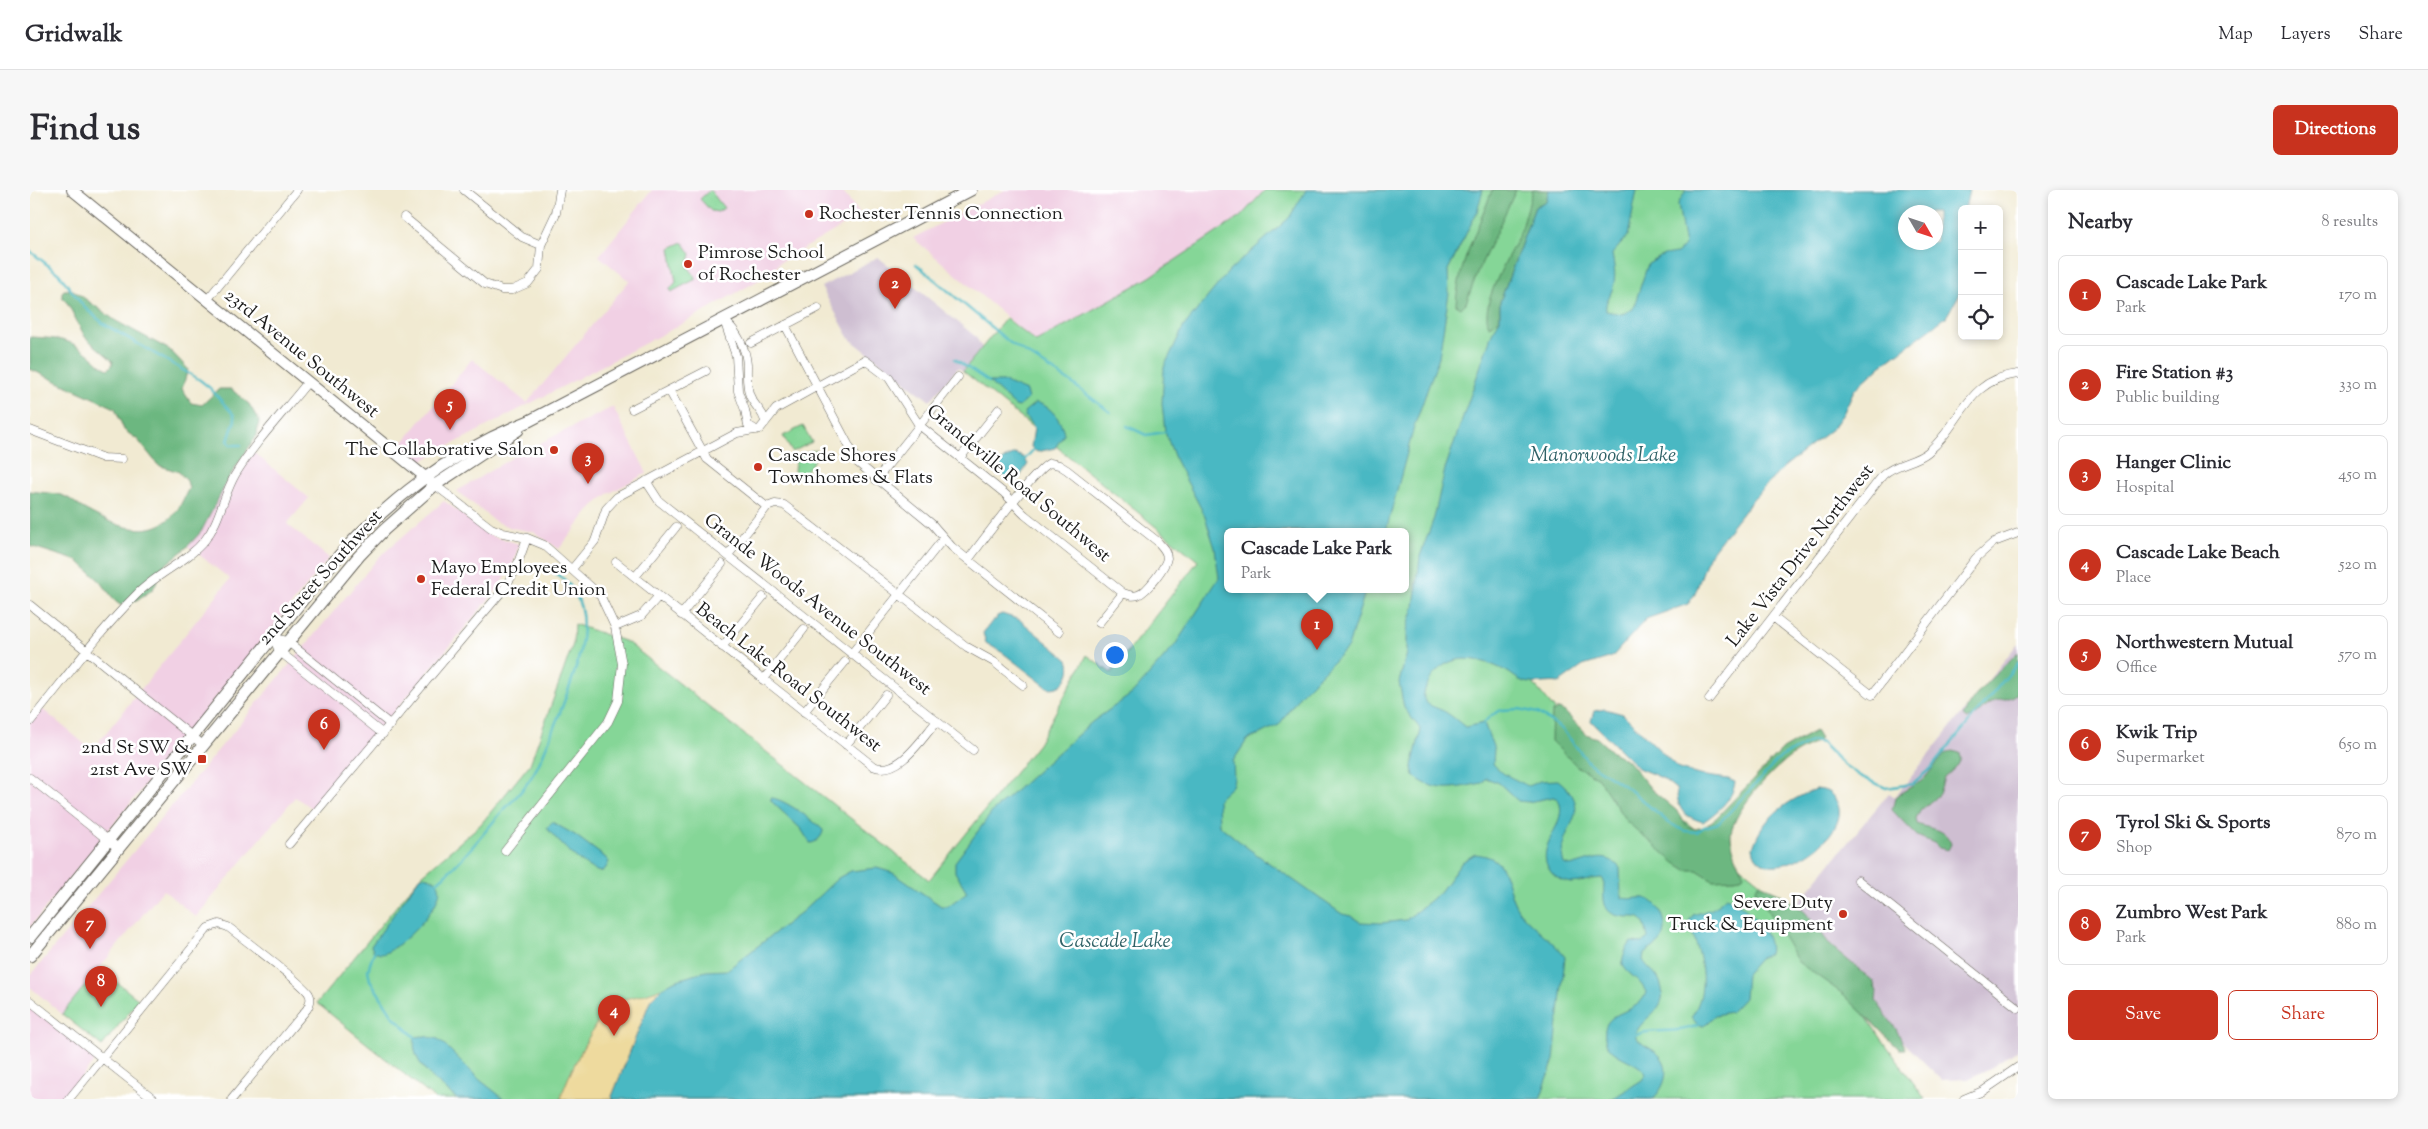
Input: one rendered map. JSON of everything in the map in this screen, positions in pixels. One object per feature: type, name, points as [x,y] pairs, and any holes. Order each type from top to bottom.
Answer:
[{"type":"main road","points":[[529,421],[971,190]]},
{"type":"main road","name":"2nd Street Southwest","points":[[30,937],[348,546],[425,477],[482,441],[529,421]]},
{"type":"main road","name":"2nd Street Southwest","points":[[30,956],[287,641],[370,545],[436,485],[496,446],[529,421]]},
{"type":"street","name":"23rd Avenue Southwest","points":[[72,190],[307,383],[491,528],[544,545],[600,595],[615,626],[622,664],[618,701],[604,730],[505,851]]},
{"type":"street","points":[[207,300],[297,190]]},
{"type":"street","points":[[464,190],[522,237],[541,245]]},
{"type":"street","points":[[404,218],[485,284],[502,290],[512,290],[528,283],[539,269],[541,245],[556,213],[560,190]]},
{"type":"street","points":[[751,343],[818,308]]},
{"type":"street","points":[[724,320],[733,328],[742,345],[746,360],[750,397],[765,417],[765,424]]},
{"type":"street","points":[[724,320],[736,356],[738,391],[749,427],[756,430]]},
{"type":"street","points":[[785,325],[856,461],[876,480],[932,524],[968,560],[1059,632]]},
{"type":"street","name":"Grandeville Road Southwest","points":[[737,434],[751,413],[761,413],[776,409],[865,360],[889,378],[920,425],[1014,503],[1025,515],[1123,593]]},
{"type":"street","points":[[632,409],[706,371]]},
{"type":"street","points":[[736,374],[747,374]]},
{"type":"street","name":"Lake Vista Drive Northwest","points":[[1709,699],[1883,475],[1890,469],[1927,453],[1973,394],[1983,386],[2004,376],[2018,374]]},
{"type":"street","points":[[876,480],[958,377]]},
{"type":"street","points":[[30,722],[120,611],[145,586],[204,541],[213,527],[228,489],[240,467],[307,383]]},
{"type":"street","points":[[669,390],[702,452],[716,468],[767,507]]},
{"type":"street","name":"Grandeville Road Southwest","points":[[572,569],[595,542],[610,502],[646,481],[737,434],[762,428],[776,409]]},
{"type":"street","points":[[960,458],[1000,409]]},
{"type":"street","points":[[30,430],[103,458],[122,459]]},
{"type":"street","points":[[968,560],[1042,468],[1054,464],[1067,470],[1156,541],[1166,554],[1163,568],[1141,594],[1132,596],[1123,593],[1099,623]]},
{"type":"street","name":"Grande Woods Avenue Southwest","points":[[646,481],[659,501],[973,750]]},
{"type":"street","points":[[728,555],[767,507],[779,504],[788,507],[967,648],[992,660],[1023,685]]},
{"type":"street","points":[[635,578],[676,527]]},
{"type":"street","points":[[1773,617],[1872,695],[1979,555],[1994,542],[2018,533]]},
{"type":"street","points":[[289,844],[368,747],[391,725],[508,583],[519,562],[527,538]]},
{"type":"street","points":[[852,653],[944,538]]},
{"type":"street","name":"Beach Lake Road Southwest","points":[[616,562],[873,766],[888,769],[900,762],[937,721]]},
{"type":"street","points":[[681,614],[722,564]]},
{"type":"street","points":[[615,626],[641,616],[658,597]]},
{"type":"street","points":[[722,647],[763,597]]},
{"type":"street","points":[[30,605],[204,744]]},
{"type":"street","points":[[763,680],[804,629]]},
{"type":"street","points":[[273,637],[287,641],[391,725]]},
{"type":"street","points":[[273,637],[279,651],[383,734]]},
{"type":"street","points":[[804,712],[845,662]]},
{"type":"street","points":[[846,745],[886,695]]},
{"type":"street","points":[[30,778],[118,848]]},
{"type":"street","points":[[1858,880],[2018,1008]]},
{"type":"street","points":[[69,1099],[212,926],[219,924],[228,927],[310,995],[310,1004],[232,1099]]},
{"type":"street","points":[[30,1001],[154,1099]]},
{"type":"street","points":[[1964,1099],[1983,1091],[2018,1067]]},
{"type":"shaded area","points":[[652,190],[841,190],[861,215],[779,263],[773,272],[678,326],[417,463],[398,448],[472,359],[527,403],[629,281],[599,256]]},
{"type":"shaded area","points":[[1005,190],[1265,190],[1240,217],[1150,277],[1036,342],[913,238]]},
{"type":"shaded area","points":[[878,257],[976,337],[982,348],[963,371],[958,368],[930,401],[850,339],[821,287]]},
{"type":"shaded area","points":[[613,407],[647,473],[608,494],[593,506],[559,549],[534,532],[512,528],[496,522],[457,491],[518,454]]},
{"type":"shaded area","points":[[252,451],[309,498],[287,524],[329,558],[30,927],[30,722],[41,708],[92,750],[230,579],[179,539]]},
{"type":"shaded area","points":[[444,501],[492,536],[519,544],[513,564],[499,587],[313,809],[295,797],[196,917],[163,890],[62,1014],[30,987],[30,976],[379,557]]},
{"type":"shaded area","points":[[2018,643],[2018,1050],[1992,1067],[1968,1079],[1942,1080],[1837,977],[1790,912],[1889,793],[1895,797]]},
{"type":"shaded area","points":[[30,1005],[97,1058],[64,1099],[30,1099]]},
{"type":"green space","points":[[710,190],[724,208],[718,212],[711,211],[700,199]]},
{"type":"green space","points":[[1265,190],[1735,190],[1432,561],[1570,728],[1781,899],[1925,1099],[435,1099],[317,1003],[421,876],[481,824],[530,764],[573,644],[574,624],[627,642],[929,880],[1038,744],[1087,655],[1111,673],[1198,561],[963,371],[1006,318],[1036,342],[1150,277],[1240,217]]},
{"type":"green space","points":[[1492,190],[1516,190],[1478,271],[1466,303],[1461,308],[1456,305],[1461,275]]},
{"type":"green space","points":[[1533,190],[1549,190],[1546,201],[1535,207],[1500,302],[1500,320],[1489,326],[1487,316],[1488,304],[1492,291],[1522,228]]},
{"type":"green space","points":[[683,242],[691,254],[688,267],[696,279],[671,292],[670,289],[676,282],[670,248]]},
{"type":"green space","points":[[64,290],[73,290],[116,321],[170,350],[188,369],[182,389],[191,403],[202,405],[219,389],[231,389],[249,404],[259,421],[257,435],[230,476],[201,532],[185,549],[159,570],[156,584],[152,590],[129,605],[120,605],[115,601],[101,582],[78,561],[30,546],[30,491],[64,496],[107,521],[145,529],[157,526],[168,520],[178,509],[189,488],[187,481],[179,472],[158,465],[138,440],[124,430],[115,408],[30,369],[30,337],[70,342],[102,366],[108,369],[112,365],[113,361],[85,337],[68,304],[62,297]]},
{"type":"green space","points":[[803,426],[812,442],[792,452],[783,436]]},
{"type":"green space","points":[[816,450],[811,465],[798,475],[794,471],[798,458],[807,452]]},
{"type":"green space","points":[[2018,652],[2018,693],[2010,698],[1991,703],[1971,718],[1967,719],[1963,716],[1980,690]]},
{"type":"green space","points":[[1559,709],[1565,712],[1586,734],[1597,738],[1612,752],[1627,760],[1652,790],[1677,811],[1687,826],[1695,829],[1704,827],[1716,818],[1782,750],[1815,731],[1820,739],[1787,759],[1777,768],[1757,789],[1739,813],[1731,838],[1735,855],[1744,874],[1741,878],[1713,880],[1697,870],[1686,870],[1675,863],[1626,821],[1598,778],[1578,767],[1551,741],[1552,712]]},
{"type":"green space","points":[[1952,751],[1960,753],[1961,759],[1958,765],[1944,778],[1939,794],[1921,810],[1916,818],[1917,824],[1937,830],[1945,835],[1951,844],[1948,850],[1939,848],[1934,843],[1917,836],[1892,810],[1895,798],[1923,780],[1945,754]]},
{"type":"green space","points":[[1759,884],[1779,893],[1805,912],[1831,946],[1873,981],[1877,992],[1876,1001],[1896,1029],[1906,1049],[1899,1049],[1843,994],[1798,962],[1755,889]]},
{"type":"green space","points":[[99,968],[139,1000],[102,1046],[62,1014]]},
{"type":"sand","points":[[662,988],[651,999],[611,1099],[561,1099],[568,1078],[583,1047],[608,1007],[616,1000]]},
{"type":"water","name":"Cascade Lake","points":[[1306,190],[1483,190],[1477,212],[1448,270],[1449,293],[1439,357],[1414,427],[1387,528],[1224,528],[1224,593],[1365,593],[1348,647],[1300,695],[1279,725],[1247,740],[1233,761],[1234,779],[1232,786],[1218,799],[1219,825],[1249,849],[1342,914],[1351,916],[1360,922],[1381,923],[1406,920],[1440,892],[1462,862],[1475,854],[1488,857],[1497,862],[1502,869],[1519,911],[1565,957],[1554,1060],[1540,1099],[611,1099],[651,999],[662,988],[674,981],[706,971],[727,970],[803,911],[838,878],[851,871],[877,868],[893,873],[941,906],[948,906],[967,892],[955,872],[955,862],[993,811],[1092,722],[1133,693],[1175,645],[1219,578],[1215,548],[1204,514],[1176,461],[1165,432],[1162,403],[1164,367],[1184,326],[1229,271],[1289,218]]},
{"type":"water","name":"Manorwoods Lake","points":[[1549,190],[1637,190],[1628,236],[1612,254],[1615,272],[1606,311],[1622,314],[1633,309],[1648,264],[1664,255],[1677,253],[1685,246],[1678,204],[1686,190],[1969,190],[1966,205],[1958,205],[1958,297],[1946,317],[1882,365],[1854,390],[1843,414],[1833,428],[1784,467],[1753,499],[1708,557],[1695,594],[1688,604],[1646,619],[1612,657],[1583,666],[1559,683],[1527,682],[1484,662],[1462,659],[1452,661],[1443,666],[1434,674],[1424,692],[1425,701],[1428,704],[1447,713],[1465,727],[1484,723],[1494,749],[1493,764],[1504,774],[1528,786],[1540,781],[1558,780],[1570,792],[1575,802],[1575,812],[1564,840],[1562,851],[1564,864],[1570,866],[1603,858],[1609,860],[1620,868],[1621,897],[1650,900],[1660,910],[1665,923],[1663,936],[1658,944],[1644,954],[1643,960],[1659,979],[1662,1000],[1655,1012],[1644,1022],[1635,1035],[1640,1042],[1661,1057],[1666,1068],[1663,1085],[1652,1099],[1612,1099],[1642,1080],[1646,1074],[1635,1064],[1613,1052],[1605,1039],[1605,1029],[1612,1018],[1638,1004],[1646,992],[1642,985],[1623,966],[1625,952],[1631,942],[1643,943],[1648,938],[1643,921],[1638,918],[1614,915],[1609,912],[1604,902],[1604,881],[1602,878],[1571,883],[1565,882],[1551,872],[1546,862],[1545,853],[1560,817],[1561,808],[1558,799],[1553,797],[1528,802],[1518,801],[1499,783],[1486,778],[1482,783],[1446,788],[1422,782],[1414,776],[1412,766],[1421,730],[1404,708],[1399,682],[1407,653],[1407,630],[1414,607],[1420,556],[1434,518],[1445,469],[1492,333],[1500,320],[1500,302],[1535,207],[1546,201]]},
{"type":"water","points":[[989,382],[1005,382],[1026,391],[1028,399],[1019,407],[1015,406]]},
{"type":"water","points":[[1035,403],[1045,406],[1050,410],[1061,424],[1064,434],[1055,448],[1037,452],[1031,447],[1034,428],[1024,412]]},
{"type":"water","points":[[1015,454],[1023,457],[1028,464],[1019,478],[1013,482],[1001,475],[997,469],[1004,459]]},
{"type":"water","points":[[1002,614],[1020,620],[1068,660],[1068,676],[1062,684],[1052,688],[1047,687],[1003,653],[986,643],[983,633],[993,620],[996,620],[997,616]]},
{"type":"water","points":[[1605,709],[1623,714],[1679,769],[1735,782],[1728,800],[1719,810],[1703,822],[1690,817],[1680,807],[1676,789],[1662,778],[1638,768],[1591,721],[1594,711]]},
{"type":"water","points":[[1816,789],[1827,791],[1835,799],[1839,813],[1834,828],[1822,843],[1806,855],[1789,863],[1772,865],[1760,861],[1753,848],[1757,837],[1769,819],[1795,799]]},
{"type":"water","points":[[771,798],[783,802],[813,821],[823,830],[820,837],[815,842],[810,843],[801,829],[771,801]]},
{"type":"water","points":[[552,822],[575,835],[606,858],[609,862],[606,868],[601,872],[595,870],[572,854],[547,828]]},
{"type":"water","points":[[421,876],[435,880],[440,889],[437,900],[429,913],[406,939],[394,948],[384,954],[374,952],[371,946]]},
{"type":"water","points":[[1726,897],[1741,905],[1763,928],[1770,946],[1769,954],[1759,959],[1746,974],[1744,998],[1731,1012],[1715,1015],[1704,1026],[1698,1025],[1691,1017],[1701,995],[1702,970],[1697,946],[1688,923],[1693,915],[1712,909]]},
{"type":"water","points":[[423,1036],[438,1039],[480,1080],[504,1099],[457,1099],[427,1072],[416,1056],[414,1047],[415,1037]]},
{"type":"waterway","points":[[30,251],[59,274],[84,307],[104,324],[200,380],[210,388],[234,415],[235,420],[228,441],[231,445],[241,445]]},
{"type":"waterway","points":[[916,264],[1009,342],[1069,381],[1110,412]]},
{"type":"waterway","points":[[955,359],[989,382]]},
{"type":"waterway","points":[[1127,426],[1146,435],[1165,432]]},
{"type":"waterway","points":[[1025,459],[1034,449]]},
{"type":"waterway","points":[[437,882],[469,850],[519,794],[531,777],[545,751],[573,677],[579,657],[582,616],[577,598],[566,582],[548,569]]},
{"type":"waterway","points":[[1484,723],[1490,716],[1501,710],[1519,709],[1538,713],[1562,729],[1589,763],[1629,789],[1669,823],[1685,831],[1697,832],[1704,827],[1719,823],[1781,757],[1812,741],[1822,743],[1844,765],[1860,776],[1886,788],[1912,784],[1930,769],[2018,663]]},
{"type":"waterway","points":[[374,952],[368,970],[370,980],[393,1016],[415,1037]]},
{"type":"waterway","points":[[1631,1036],[1647,1032],[1682,1030],[1698,1025]]},
{"type":"place","name":"Rochester Tennis Connection","points":[[809,214]]},
{"type":"place","name":"Pimrose School of Rochester","points":[[688,264]]},
{"type":"place","name":"Fire Station #3","points":[[895,309]]},
{"type":"place","name":"Northwestern Mutual","points":[[450,430]]},
{"type":"place","name":"The Collaborative Salon","points":[[554,450]]},
{"type":"place","name":"Cascade Shores Townhomes & Flats","points":[[758,467]]},
{"type":"place","name":"Hanger Clinic","points":[[588,484]]},
{"type":"place","name":"Mayo Employees Federal Credit Union","points":[[421,579]]},
{"type":"place","name":"Cascade Lake Park","points":[[1317,650]]},
{"type":"place","name":"Kwik Trip","points":[[324,750]]},
{"type":"place","name":"2nd St SW & 21st Ave SW","points":[[202,759]]},
{"type":"place","name":"Severe Duty Truck & Equipment","points":[[1843,914]]},
{"type":"place","name":"Tyrol Ski & Sports","points":[[90,949]]},
{"type":"place","name":"Zumbro West Park","points":[[101,1007]]},
{"type":"place","name":"Cascade Lake Beach","points":[[614,1036]]}]
